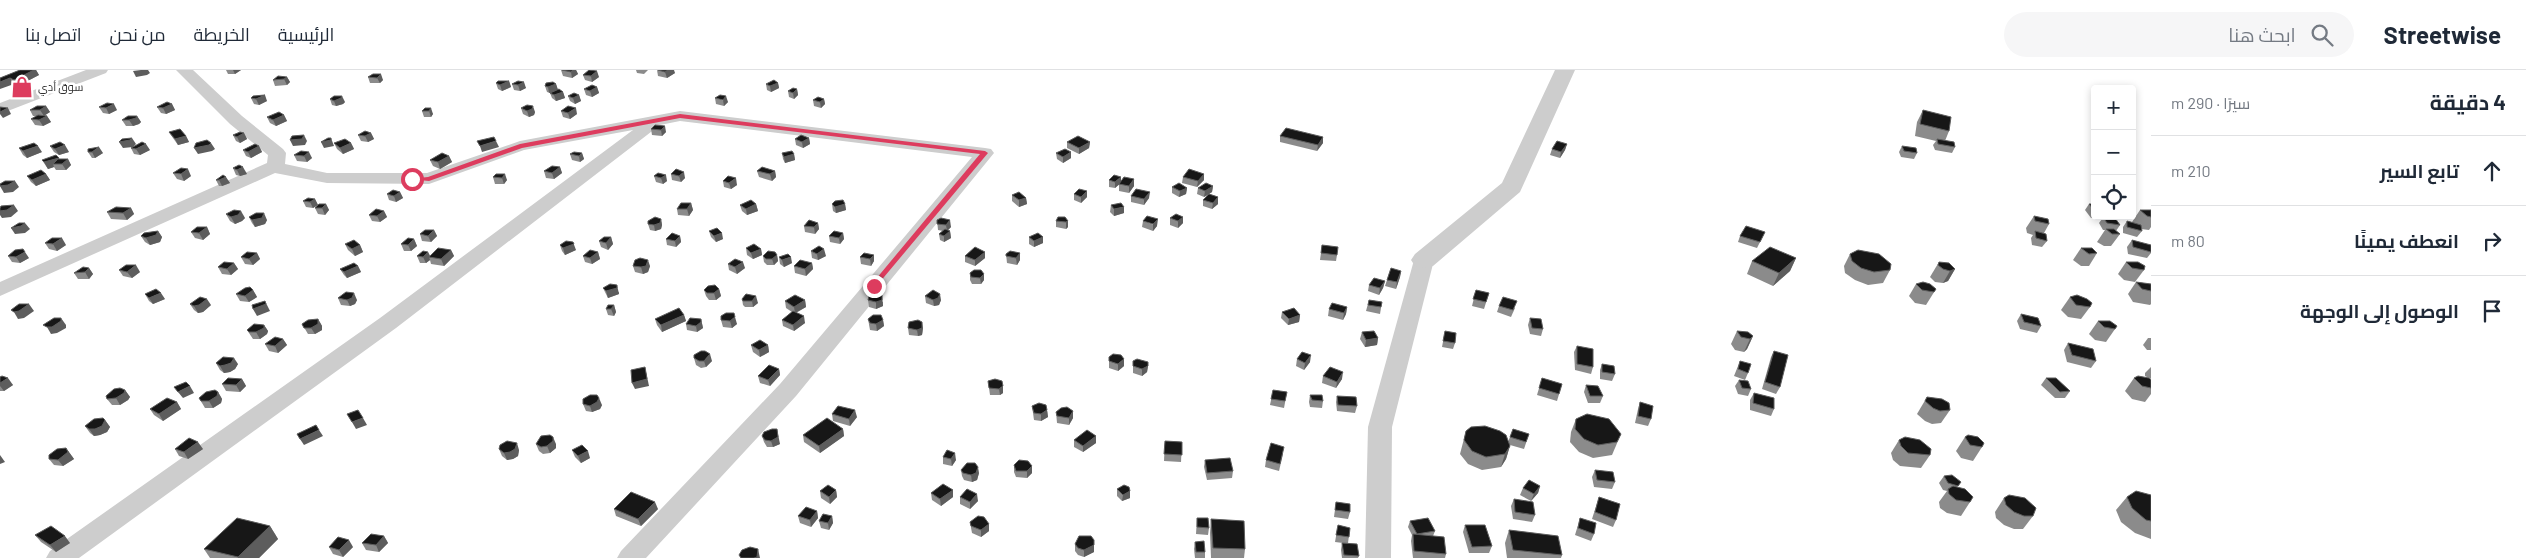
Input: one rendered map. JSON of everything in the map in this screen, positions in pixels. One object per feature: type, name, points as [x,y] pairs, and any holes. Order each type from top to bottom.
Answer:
[{"type":"street","points":[[0,109],[100,70]]},
{"type":"street","points":[[0,290],[276,165],[277,153],[236,120],[184,70]]},
{"type":"street","points":[[1378,558],[1380,427],[1424,260],[1512,187],[1565,70]]},
{"type":"street","points":[[273,167],[327,178],[429,179],[520,146],[680,116],[985,153],[788,390],[630,558]]},
{"type":"street","points":[[59,558],[388,323],[656,120]]},
{"type":"building","points":[[20,70],[34,70],[14,80],[10,78],[0,82],[0,78]]},
{"type":"building","points":[[589,70],[597,71],[591,76],[583,75]]},
{"type":"building","points":[[373,74],[381,74],[377,78],[368,77]]},
{"type":"building","points":[[278,76],[287,77],[273,80]]},
{"type":"building","points":[[774,80],[778,83],[770,86],[766,84]]},
{"type":"building","points":[[498,81],[509,81],[500,85],[496,83]]},
{"type":"building","points":[[518,81],[524,82],[518,85],[512,84]]},
{"type":"building","points":[[553,82],[556,84],[548,87],[545,86],[546,83]]},
{"type":"building","points":[[592,85],[597,87],[590,91],[584,89]]},
{"type":"building","points":[[793,88],[797,89],[793,93],[788,91]]},
{"type":"building","points":[[559,89],[563,92],[554,95],[550,93]]},
{"type":"building","points":[[574,93],[579,95],[573,98],[568,96]]},
{"type":"building","points":[[265,95],[256,99],[251,98],[253,96]]},
{"type":"building","points":[[720,95],[726,96],[723,100],[715,98]]},
{"type":"building","points":[[334,96],[342,96],[334,101],[330,99]]},
{"type":"building","points":[[818,97],[824,99],[820,102],[813,100]]},
{"type":"building","points":[[167,102],[172,104],[163,108],[157,107]]},
{"type":"building","points":[[107,103],[114,104],[106,108],[99,107]]},
{"type":"building","points":[[527,105],[533,106],[532,109],[527,111],[521,108]]},
{"type":"building","points":[[37,106],[46,106],[40,110],[30,110]]},
{"type":"building","points":[[568,106],[576,108],[568,113],[561,111]]},
{"type":"building","points":[[0,107],[8,108],[0,112]]},
{"type":"building","points":[[425,108],[431,108],[429,111],[422,111]]},
{"type":"building","points":[[1923,110],[1951,117],[1949,131],[1920,124]]},
{"type":"building","points":[[279,112],[284,115],[273,120],[267,117]]},
{"type":"building","points":[[38,115],[47,116],[39,120],[31,119]]},
{"type":"building","points":[[128,116],[137,116],[129,120],[122,120]]},
{"type":"building","points":[[655,125],[665,126],[661,130],[651,129]]},
{"type":"building","points":[[1286,128],[1323,137],[1318,145],[1280,136]]},
{"type":"building","points":[[180,129],[186,136],[175,139],[169,132]]},
{"type":"building","points":[[365,131],[371,133],[365,136],[358,135]]},
{"type":"building","points":[[240,132],[244,133],[237,137],[233,135]]},
{"type":"building","points":[[304,135],[302,139],[290,140],[292,136]]},
{"type":"building","points":[[801,135],[809,138],[802,142],[795,139]]},
{"type":"building","points":[[1078,136],[1090,142],[1079,148],[1067,142]]},
{"type":"building","points":[[494,137],[496,141],[480,146],[477,141]]},
{"type":"building","points":[[132,138],[130,140],[119,142],[122,139]]},
{"type":"building","points":[[331,138],[331,140],[321,142]]},
{"type":"building","points":[[345,139],[351,143],[340,148],[334,143]]},
{"type":"building","points":[[1937,139],[1954,142],[1955,147],[1938,144]]},
{"type":"building","points":[[207,140],[211,143],[209,145],[194,148],[196,143]]},
{"type":"building","points":[[1557,141],[1567,144],[1561,152],[1552,149]]},
{"type":"building","points":[[60,142],[65,145],[55,149],[50,146]]},
{"type":"building","points":[[142,142],[146,144],[136,149],[131,148]]},
{"type":"building","points":[[34,143],[38,146],[23,151],[19,148]]},
{"type":"building","points":[[255,144],[259,146],[248,152],[243,150]]},
{"type":"building","points":[[1902,146],[1916,148],[1917,153],[1904,151]]},
{"type":"building","points":[[99,147],[92,152],[88,152],[88,149]]},
{"type":"building","points":[[1065,149],[1071,152],[1063,157],[1056,153]]},
{"type":"building","points":[[301,151],[309,152],[304,156],[294,155]]},
{"type":"building","points":[[792,151],[794,154],[784,157],[782,153]]},
{"type":"building","points":[[574,152],[582,153],[579,156],[570,154]]},
{"type":"building","points":[[442,153],[449,156],[438,162],[430,160]]},
{"type":"building","points":[[56,155],[59,158],[44,162],[42,160]]},
{"type":"building","points":[[58,159],[68,159],[62,164],[53,164]]},
{"type":"building","points":[[239,165],[243,167],[237,170],[233,168]]},
{"type":"building","points":[[552,166],[560,167],[552,173],[544,171]]},
{"type":"building","points":[[762,167],[775,171],[770,174],[757,171]]},
{"type":"building","points":[[181,168],[188,169],[181,174],[173,173]]},
{"type":"building","points":[[676,169],[684,172],[679,176],[671,174]]},
{"type":"building","points":[[1189,169],[1204,174],[1198,181],[1183,177]]},
{"type":"building","points":[[41,170],[46,174],[32,180],[27,176]]},
{"type":"building","points":[[658,173],[666,175],[661,178],[654,176]]},
{"type":"building","points":[[496,174],[505,174],[502,178],[493,177]]},
{"type":"building","points":[[223,175],[226,177],[216,180]]},
{"type":"building","points":[[1114,175],[1121,177],[1115,182],[1109,180]]},
{"type":"building","points":[[728,176],[736,178],[729,183],[723,181]]},
{"type":"building","points":[[1124,177],[1134,179],[1129,186],[1119,184]]},
{"type":"building","points":[[5,181],[15,181],[8,185],[0,186]]},
{"type":"building","points":[[1179,183],[1187,188],[1180,191],[1172,187]]},
{"type":"building","points":[[1206,183],[1213,186],[1205,191],[1198,188]]},
{"type":"building","points":[[1079,189],[1087,191],[1081,197],[1074,194]]},
{"type":"building","points":[[1136,189],[1150,192],[1144,199],[1131,196]]},
{"type":"building","points":[[393,190],[400,192],[394,196],[387,194]]},
{"type":"building","points":[[1019,192],[1026,198],[1019,200],[1012,195]]},
{"type":"building","points":[[1209,194],[1218,197],[1213,203],[1203,200]]},
{"type":"building","points":[[308,198],[315,199],[310,202],[303,201]]},
{"type":"building","points":[[751,200],[756,204],[746,209],[740,205]]},
{"type":"building","points":[[843,200],[845,204],[835,207],[832,204],[835,201]]},
{"type":"building","points":[[681,203],[691,203],[687,209],[677,209]]},
{"type":"building","points":[[1121,203],[1124,207],[1114,209],[1111,205]]},
{"type":"building","points":[[319,204],[326,204],[322,208],[315,208]]},
{"type":"building","points":[[14,205],[7,210],[0,211],[1,206]]},
{"type":"building","points":[[116,207],[131,208],[123,213],[107,212]]},
{"type":"building","points":[[376,209],[384,211],[377,216],[369,215]]},
{"type":"building","points":[[234,210],[241,211],[238,215],[231,217],[226,214]]},
{"type":"building","points":[[2140,210],[2151,210],[2151,217],[2147,216]]},
{"type":"building","points":[[256,213],[264,213],[262,218],[252,220],[249,217]]},
{"type":"building","points":[[1176,214],[1183,217],[1178,221],[1170,218]]},
{"type":"building","points":[[1147,216],[1158,219],[1153,224],[1143,221]]},
{"type":"building","points":[[2034,216],[2048,219],[2049,224],[2035,221]]},
{"type":"building","points":[[655,217],[661,219],[660,223],[648,224],[648,221]]},
{"type":"building","points":[[1058,217],[1065,217],[1068,221],[1056,221]]},
{"type":"building","points":[[941,218],[950,220],[946,225],[937,224],[937,220]]},
{"type":"building","points":[[809,220],[818,223],[814,227],[804,226]]},
{"type":"building","points":[[2105,220],[2116,220],[2120,225],[2107,223]]},
{"type":"building","points":[[2127,221],[2141,225],[2142,231],[2127,227]]},
{"type":"building","points":[[19,223],[25,223],[11,228]]},
{"type":"building","points":[[1746,226],[1765,232],[1760,242],[1740,236]]},
{"type":"building","points":[[197,227],[207,227],[199,233],[191,232]]},
{"type":"building","points":[[717,228],[722,233],[714,236],[709,231]]},
{"type":"building","points":[[945,229],[950,231],[944,236],[939,234]]},
{"type":"building","points":[[2106,229],[2114,229],[2120,234],[2112,234]]},
{"type":"building","points":[[425,230],[434,230],[428,236],[420,234]]},
{"type":"building","points":[[158,231],[156,235],[146,238],[141,236],[144,233]]},
{"type":"building","points":[[834,231],[843,233],[839,238],[829,236]]},
{"type":"building","points":[[2035,231],[2046,234],[2047,241],[2036,238]]},
{"type":"building","points":[[672,233],[680,236],[675,241],[666,239]]},
{"type":"building","points":[[1038,233],[1043,237],[1034,241],[1029,237]]},
{"type":"building","points":[[604,237],[611,237],[606,243],[599,241]]},
{"type":"building","points":[[52,238],[62,238],[53,244],[45,243]]},
{"type":"building","points":[[408,238],[414,239],[408,245],[401,244]]},
{"type":"building","points":[[354,240],[360,245],[352,249],[345,244]]},
{"type":"building","points":[[2132,240],[2151,245],[2151,252],[2133,247]]},
{"type":"building","points":[[566,241],[573,242],[574,244],[563,248],[560,245]]},
{"type":"building","points":[[754,244],[761,249],[751,253],[746,248]]},
{"type":"building","points":[[1322,245],[1338,247],[1337,255],[1321,253]]},
{"type":"building","points":[[819,246],[824,249],[817,254],[811,251]]},
{"type":"building","points":[[975,247],[985,252],[975,260],[965,256]]},
{"type":"building","points":[[1770,247],[1796,258],[1779,273],[1752,261]]},
{"type":"building","points":[[438,248],[451,250],[441,259],[429,257]]},
{"type":"building","points":[[2081,248],[2092,248],[2097,253],[2089,254]]},
{"type":"building","points":[[23,249],[25,252],[16,257],[8,256],[15,250]]},
{"type":"building","points":[[590,250],[598,252],[590,258],[583,256]]},
{"type":"building","points":[[1858,250],[1879,254],[1891,264],[1890,270],[1874,272],[1861,268],[1852,261],[1850,254]]},
{"type":"building","points":[[423,251],[428,252],[423,257],[417,256]]},
{"type":"building","points":[[768,251],[775,252],[777,255],[772,259],[766,259],[763,256]]},
{"type":"building","points":[[1010,251],[1020,253],[1016,258],[1006,256]]},
{"type":"building","points":[[247,252],[257,253],[249,259],[241,257]]},
{"type":"building","points":[[864,253],[874,255],[870,259],[860,257]]},
{"type":"building","points":[[788,254],[791,257],[782,260],[779,257]]},
{"type":"building","points":[[640,258],[648,260],[646,266],[633,266],[635,260]]},
{"type":"building","points":[[735,259],[743,262],[735,267],[728,264]]},
{"type":"building","points":[[800,260],[812,263],[805,269],[794,266]]},
{"type":"building","points":[[224,262],[234,263],[227,269],[218,267]]},
{"type":"building","points":[[1939,262],[1949,263],[1955,269],[1950,271],[1943,269],[1938,265]]},
{"type":"building","points":[[2126,262],[2138,262],[2145,266],[2144,270],[2132,268]]},
{"type":"building","points":[[354,263],[358,266],[344,272],[340,269]]},
{"type":"building","points":[[126,265],[136,265],[127,272],[119,270]]},
{"type":"building","points":[[83,267],[89,268],[85,272],[74,273]]},
{"type":"building","points":[[1391,268],[1401,271],[1397,282],[1387,280]]},
{"type":"building","points":[[974,270],[981,270],[984,274],[980,278],[971,277],[970,273]]},
{"type":"building","points":[[1374,278],[1385,281],[1380,288],[1369,285]]},
{"type":"building","points":[[1923,282],[1930,284],[1936,289],[1934,292],[1922,290],[1916,284]]},
{"type":"building","points":[[2136,282],[2151,284],[2151,291],[2142,289]]},
{"type":"building","points":[[610,284],[617,285],[617,288],[606,291],[603,288]]},
{"type":"building","points":[[715,285],[719,289],[714,293],[707,293],[704,290],[708,286]]},
{"type":"building","points":[[250,287],[253,290],[245,296],[236,294],[245,288]]},
{"type":"building","points":[[156,289],[161,293],[149,298],[145,294]]},
{"type":"building","points":[[933,290],[940,294],[938,298],[933,300],[925,296]]},
{"type":"building","points":[[1476,290],[1489,293],[1486,302],[1473,299]]},
{"type":"building","points":[[346,292],[354,293],[352,298],[347,300],[338,298]]},
{"type":"building","points":[[876,293],[882,295],[882,300],[876,302],[868,300],[869,296]]},
{"type":"building","points":[[746,294],[756,296],[752,301],[743,301],[742,299]]},
{"type":"building","points":[[795,295],[805,300],[794,307],[785,301]]},
{"type":"building","points":[[2077,295],[2092,303],[2090,307],[2076,305],[2070,297]]},
{"type":"building","points":[[200,297],[207,299],[199,305],[194,306],[190,304]]},
{"type":"building","points":[[1503,297],[1517,301],[1513,310],[1499,306]]},
{"type":"building","points":[[1369,300],[1382,302],[1381,307],[1368,305]]},
{"type":"building","points":[[265,301],[266,304],[253,309],[252,305]]},
{"type":"building","points":[[1332,303],[1347,307],[1344,313],[1329,309]]},
{"type":"building","points":[[19,304],[29,304],[19,311],[14,312],[11,310]]},
{"type":"building","points":[[608,305],[614,305],[611,309],[606,309]]},
{"type":"building","points":[[679,308],[684,315],[661,325],[655,319]]},
{"type":"building","points":[[1294,308],[1300,315],[1289,319],[1282,312]]},
{"type":"building","points":[[793,311],[804,316],[793,325],[782,320]]},
{"type":"building","points":[[726,313],[734,313],[735,317],[730,321],[721,320],[721,316]]},
{"type":"building","points":[[2021,314],[2038,318],[2041,326],[2024,322]]},
{"type":"building","points":[[873,315],[881,315],[883,320],[876,324],[870,323],[868,319]]},
{"type":"building","points":[[54,318],[61,318],[61,321],[52,327],[43,325]]},
{"type":"building","points":[[690,318],[701,319],[701,322],[696,326],[686,324]]},
{"type":"building","points":[[1530,318],[1541,319],[1543,329],[1532,328]]},
{"type":"building","points":[[318,319],[318,324],[311,328],[304,328],[302,324],[308,320]]},
{"type":"building","points":[[918,320],[922,322],[922,328],[917,330],[908,328],[909,322]]},
{"type":"building","points":[[2098,321],[2110,321],[2117,326],[2115,329],[2104,327]]},
{"type":"building","points":[[254,324],[264,325],[264,328],[256,332],[249,332],[247,330]]},
{"type":"building","points":[[1374,331],[1378,338],[1366,340],[1362,332]]},
{"type":"building","points":[[1445,331],[1456,333],[1455,343],[1443,341]]},
{"type":"building","points":[[1737,331],[1748,332],[1753,336],[1750,339],[1741,337]]},
{"type":"building","points":[[275,337],[283,339],[275,346],[265,344]]},
{"type":"building","points":[[760,340],[768,345],[759,350],[751,345]]},
{"type":"building","points":[[2068,343],[2093,349],[2096,361],[2072,355]]},
{"type":"building","points":[[1577,346],[1593,349],[1593,367],[1577,364]]},
{"type":"building","points":[[701,351],[710,354],[704,361],[694,358],[694,355]]},
{"type":"building","points":[[1774,351],[1788,355],[1780,387],[1765,382]]},
{"type":"building","points":[[1302,352],[1311,355],[1305,363],[1297,359]]},
{"type":"building","points":[[1113,354],[1121,355],[1124,359],[1118,364],[1109,361],[1109,357]]},
{"type":"building","points":[[223,357],[234,358],[231,363],[220,366],[216,363]]},
{"type":"building","points":[[1137,359],[1148,362],[1148,366],[1142,369],[1133,366],[1133,361]]},
{"type":"building","points":[[1740,361],[1751,364],[1748,373],[1738,369]]},
{"type":"building","points":[[1602,364],[1614,366],[1615,374],[1602,372]]},
{"type":"building","points":[[769,365],[779,369],[768,380],[758,376]]},
{"type":"building","points":[[645,367],[647,379],[632,383],[631,370]]},
{"type":"building","points":[[1330,367],[1343,372],[1337,382],[1323,376]]},
{"type":"building","points":[[2138,376],[2149,378],[2151,380],[2151,388],[2142,386],[2134,378]]},
{"type":"building","points":[[0,377],[8,378],[0,383]]},
{"type":"building","points":[[228,378],[242,379],[236,385],[222,384]]},
{"type":"building","points":[[1542,378],[1562,384],[1559,394],[1539,388]]},
{"type":"building","points":[[2046,378],[2056,378],[2070,391],[2060,392]]},
{"type":"building","points":[[995,379],[1002,381],[1003,386],[999,389],[989,388],[988,381]]},
{"type":"building","points":[[1739,380],[1748,381],[1751,389],[1742,388]]},
{"type":"building","points":[[186,382],[190,386],[178,392],[174,387]]},
{"type":"building","points":[[1586,385],[1598,386],[1603,396],[1590,396]]},
{"type":"building","points":[[120,388],[125,390],[124,393],[116,398],[107,399],[106,396],[114,389]]},
{"type":"building","points":[[215,390],[218,392],[217,396],[209,401],[201,401],[199,398],[206,392]]},
{"type":"building","points":[[1273,390],[1287,392],[1285,401],[1271,399]]},
{"type":"building","points":[[1754,393],[1774,398],[1774,409],[1753,403]]},
{"type":"building","points":[[590,395],[597,395],[599,398],[597,402],[590,406],[583,404],[583,399]]},
{"type":"building","points":[[1310,395],[1322,395],[1323,401],[1312,400]]},
{"type":"building","points":[[1337,396],[1356,397],[1357,406],[1338,405]]},
{"type":"building","points":[[1927,397],[1942,399],[1949,403],[1950,410],[1940,411],[1933,408],[1925,401]]},
{"type":"building","points":[[167,398],[177,402],[159,414],[150,409]]},
{"type":"building","points":[[1640,402],[1653,406],[1651,419],[1638,416]]},
{"type":"building","points":[[1039,403],[1046,405],[1047,410],[1041,414],[1034,413],[1032,406]]},
{"type":"building","points":[[838,406],[855,410],[849,419],[832,414]]},
{"type":"building","points":[[1067,407],[1073,411],[1069,418],[1057,416],[1056,412],[1061,408]]},
{"type":"building","points":[[358,410],[363,418],[352,422],[347,414]]},
{"type":"building","points":[[1587,414],[1609,419],[1621,434],[1617,442],[1598,445],[1584,439],[1575,429],[1576,419]]},
{"type":"building","points":[[103,418],[105,420],[102,426],[89,429],[85,426],[94,419]]},
{"type":"building","points":[[827,418],[843,429],[819,446],[803,435]]},
{"type":"building","points":[[316,425],[319,430],[300,439],[297,434]]},
{"type":"building","points":[[1485,426],[1506,435],[1510,446],[1505,454],[1486,457],[1472,451],[1464,440],[1466,431],[1471,427]]},
{"type":"building","points":[[777,429],[778,437],[771,441],[765,440],[762,436],[764,432]]},
{"type":"building","points":[[1513,429],[1529,434],[1526,442],[1510,437]]},
{"type":"building","points":[[1087,430],[1096,436],[1083,446],[1074,440]]},
{"type":"building","points":[[550,435],[553,437],[553,441],[547,446],[541,447],[536,444],[541,436]]},
{"type":"building","points":[[1968,435],[1978,437],[1984,443],[1982,447],[1970,445],[1965,437]]},
{"type":"building","points":[[1905,437],[1920,440],[1931,449],[1930,455],[1908,453],[1901,446],[1899,440]]},
{"type":"building","points":[[189,438],[198,442],[184,452],[175,449]]},
{"type":"building","points":[[507,441],[517,443],[515,449],[504,453],[499,449],[500,445]]},
{"type":"building","points":[[1165,441],[1182,442],[1182,455],[1164,454]]},
{"type":"building","points":[[1271,443],[1284,447],[1280,464],[1266,460]]},
{"type":"building","points":[[582,445],[588,451],[578,456],[572,450]]},
{"type":"building","points":[[66,448],[68,452],[58,460],[49,459],[49,455],[57,449]]},
{"type":"building","points":[[947,450],[955,453],[951,459],[943,457]]},
{"type":"building","points":[[1230,458],[1233,471],[1207,473],[1205,460]]},
{"type":"building","points":[[1019,460],[1028,461],[1032,466],[1027,471],[1016,471],[1014,465]]},
{"type":"building","points":[[967,463],[975,463],[978,467],[976,473],[971,475],[963,473],[961,470]]},
{"type":"building","points":[[1595,470],[1613,472],[1615,482],[1597,480]]},
{"type":"building","points":[[1952,475],[1961,482],[1958,486],[1948,483],[1944,476]]},
{"type":"building","points":[[1529,480],[1540,486],[1534,494],[1523,488]]},
{"type":"building","points":[[943,484],[953,490],[940,499],[931,493]]},
{"type":"building","points":[[828,485],[836,490],[829,497],[820,491]]},
{"type":"building","points":[[1124,485],[1129,487],[1130,491],[1123,495],[1117,489]]},
{"type":"building","points":[[1953,486],[1965,489],[1973,497],[1970,502],[1956,500],[1949,494],[1948,489]]},
{"type":"building","points":[[967,489],[977,494],[970,502],[960,497]]},
{"type":"building","points":[[2136,491],[2151,495],[2151,521],[2146,520],[2132,508],[2127,497]]},
{"type":"building","points":[[631,492],[655,502],[638,519],[614,509]]},
{"type":"building","points":[[2009,495],[2025,498],[2036,508],[2033,516],[2024,516],[2014,512],[2006,505],[2004,498]]},
{"type":"building","points":[[1599,497],[1620,504],[1616,520],[1595,512]]},
{"type":"building","points":[[1514,499],[1533,502],[1535,515],[1515,512]]},
{"type":"building","points":[[1336,502],[1350,504],[1350,512],[1335,510]]},
{"type":"building","points":[[806,507],[817,511],[810,520],[798,516]]},
{"type":"building","points":[[823,514],[832,516],[828,523],[819,521]]},
{"type":"building","points":[[978,516],[984,517],[989,524],[981,530],[971,526],[970,522]]},
{"type":"building","points":[[237,518],[270,526],[238,557],[204,549]]},
{"type":"building","points":[[1197,518],[1208,518],[1209,528],[1197,527]]},
{"type":"building","points":[[1428,518],[1435,531],[1417,534],[1410,521]]},
{"type":"building","points":[[1580,518],[1596,523],[1594,534],[1578,528]]},
{"type":"building","points":[[1211,519],[1244,521],[1245,549],[1213,548]]},
{"type":"building","points":[[1338,525],[1350,528],[1349,537],[1336,535]]},
{"type":"building","points":[[1465,525],[1485,525],[1492,546],[1472,547]]},
{"type":"building","points":[[51,526],[65,536],[50,545],[35,535]]},
{"type":"building","points":[[1509,530],[1558,536],[1562,555],[1513,550]]},
{"type":"building","points":[[371,534],[384,536],[376,545],[362,543]]},
{"type":"building","points":[[1413,534],[1444,537],[1446,554],[1414,551]]},
{"type":"building","points":[[1079,536],[1091,536],[1094,540],[1094,545],[1084,550],[1078,548],[1075,544]]},
{"type":"building","points":[[338,537],[349,540],[339,550],[329,547]]},
{"type":"building","points":[[1204,541],[1205,552],[1196,552],[1195,542]]},
{"type":"building","points":[[1342,543],[1357,544],[1359,556],[1344,555]]},
{"type":"building","points":[[750,547],[758,549],[757,557],[741,558],[739,555],[742,550]]},
{"type":"place","name":"سوق أدي","points":[[22,87]]},
{"type":"route","points":[[412,179],[429,179],[520,146],[680,116],[985,153],[874,286]]}]
